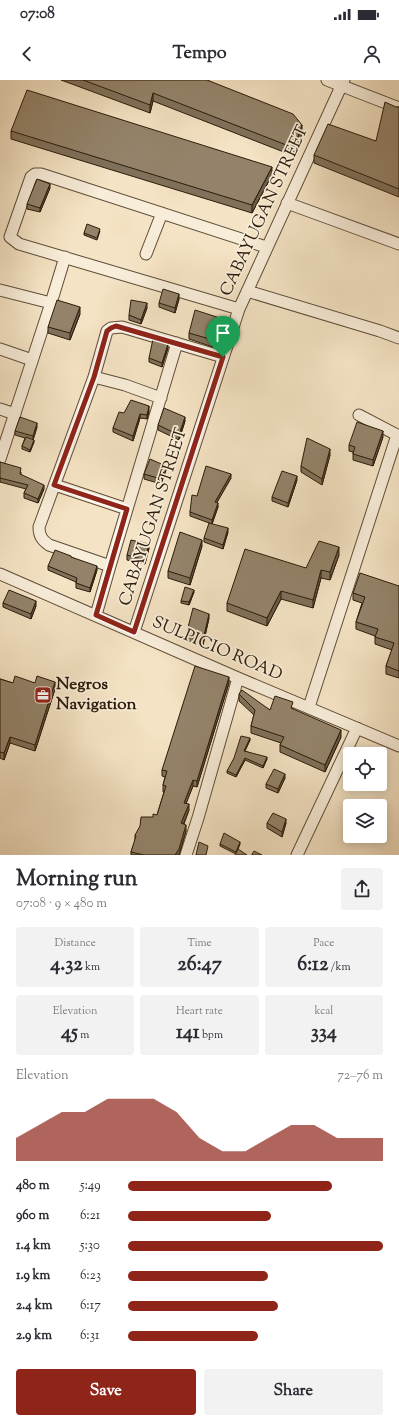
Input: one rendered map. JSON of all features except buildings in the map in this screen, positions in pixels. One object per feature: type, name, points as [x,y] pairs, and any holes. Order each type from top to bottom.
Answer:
[{"type":"street","points":[[327,80],[343,83],[399,108]]},
{"type":"street","name":"CABAYUGAN STREET","points":[[134,632],[239,309],[343,83]]},
{"type":"street","points":[[239,309],[19,244],[10,237],[31,177],[36,174],[41,174],[266,248]]},
{"type":"street","points":[[287,203],[399,244]]},
{"type":"street","points":[[146,254],[162,213]]},
{"type":"street","points":[[0,459],[65,257]]},
{"type":"street","points":[[0,290],[51,303]]},
{"type":"street","points":[[246,291],[399,338]]},
{"type":"street","points":[[110,566],[49,545],[41,537],[39,527],[94,377],[107,331],[111,328],[122,327],[223,357]]},
{"type":"street","points":[[96,615],[177,343]]},
{"type":"street","points":[[0,349],[32,360]]},
{"type":"street","points":[[94,377],[125,385],[161,398]]},
{"type":"street","points":[[0,409],[15,414]]},
{"type":"street","points":[[309,707],[398,435],[358,415]]},
{"type":"street","points":[[54,485],[127,509]]},
{"type":"street","name":"SULPICIO ROAD","points":[[0,574],[238,678],[399,746]]},
{"type":"street","points":[[186,855],[238,678]]},
{"type":"street","points":[[297,855],[357,728]]},
{"type":"place","name":"Negros Navigation","points":[[43,695]]},
{"type":"route","points":[[116,326],[122,327],[223,357],[134,632],[96,615],[127,509],[54,485],[94,377],[107,331],[116,326]]}]
